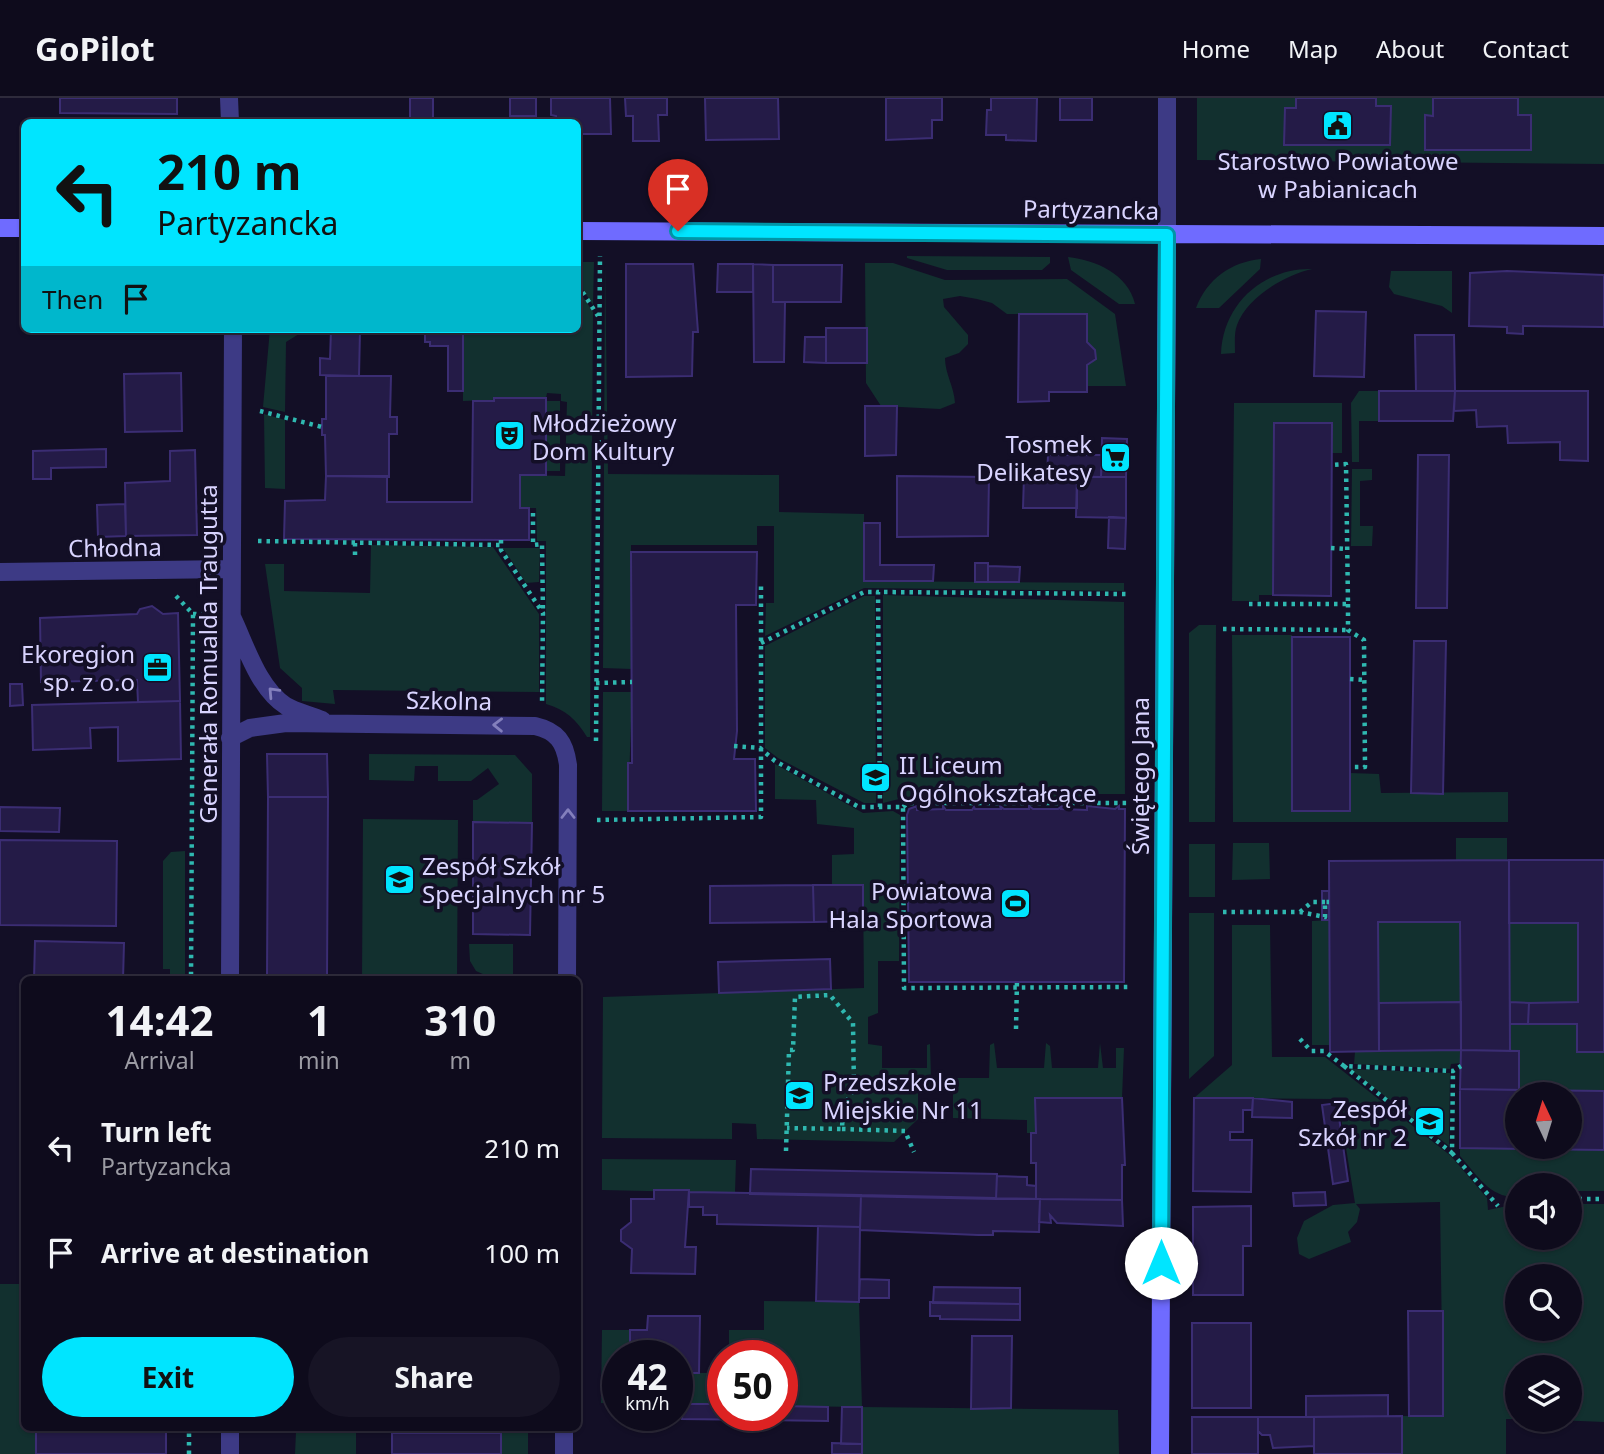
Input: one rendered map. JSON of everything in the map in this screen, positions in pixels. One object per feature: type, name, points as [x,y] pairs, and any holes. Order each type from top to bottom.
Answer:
[{"type":"main road","points":[[0,228],[21,228]]},
{"type":"main road","name":"Partyzancka","points":[[581,231],[1604,236]]},
{"type":"main road","name":"Świętego Jana","points":[[1160,1454],[1167,235]]},
{"type":"street","points":[[229,98],[230,119]]},
{"type":"street","name":"Świętego Jana","points":[[1167,98],[1167,235]]},
{"type":"street","name":"Generała Romualda Traugutta","points":[[230,976],[233,333]]},
{"type":"street","name":"Chłodna","points":[[0,572],[231,569]]},
{"type":"street","name":"Szkolna","points":[[230,614],[258,672],[275,696],[286,706],[332,724]]},
{"type":"street","name":"Szkolna","points":[[230,738],[250,728],[269,724],[535,726],[547,729],[562,740],[568,765],[567,976]]},
{"type":"street","points":[[230,1431],[230,1454]]},
{"type":"street","points":[[564,1431],[564,1454]]},
{"type":"path","points":[[596,741],[600,256]]},
{"type":"path","points":[[581,290],[600,318]]},
{"type":"path","points":[[260,411],[322,427]]},
{"type":"path","points":[[1332,465],[1346,464],[1348,630]]},
{"type":"path","points":[[533,513],[533,545],[542,544],[542,706]]},
{"type":"path","points":[[258,541],[501,542],[501,550],[543,613]]},
{"type":"path","points":[[355,542],[355,555]]},
{"type":"path","points":[[1331,548],[1346,549]]},
{"type":"path","points":[[597,820],[761,817],[761,584]]},
{"type":"path","points":[[761,643],[864,592],[1129,594]]},
{"type":"path","points":[[878,592],[880,807]]},
{"type":"path","points":[[1249,604],[1348,604]]},
{"type":"path","points":[[191,976],[192,614],[207,614]]},
{"type":"path","points":[[1223,629],[1348,630],[1364,640],[1365,766],[1350,766]]},
{"type":"path","points":[[1350,679],[1364,680]]},
{"type":"path","points":[[596,683],[632,682]]},
{"type":"path","points":[[734,747],[760,748],[775,761],[859,807],[903,807],[908,803],[1129,803]]},
{"type":"path","points":[[903,807],[904,988],[1128,987]]},
{"type":"path","points":[[1223,912],[1300,912],[1325,917],[1327,902],[1312,902],[1300,912]]},
{"type":"path","points":[[1016,1029],[1017,980]]},
{"type":"path","points":[[786,1152],[789,1050],[793,1050],[795,997],[830,995],[853,1023],[854,1089],[842,1107],[842,1129]]},
{"type":"path","points":[[1300,1039],[1311,1051],[1324,1051],[1452,1153],[1498,1206]]},
{"type":"path","points":[[1344,1066],[1453,1071],[1461,1066]]},
{"type":"path","points":[[1452,1153],[1453,1071]]},
{"type":"path","points":[[787,1128],[905,1131],[914,1152]]},
{"type":"path","points":[[1582,1199],[1604,1199]]},
{"type":"path","points":[[189,1431],[189,1454]]},
{"type":"green space","points":[[1197,98],[1604,98],[1604,164],[1197,160]]},
{"type":"green space","points":[[907,256],[1050,257],[1050,263],[1042,270],[947,270]]},
{"type":"green space","points":[[1068,257],[1089,261],[1109,270],[1126,284],[1135,304],[1119,304],[1071,270]]},
{"type":"green space","points":[[1261,259],[1260,269],[1219,308],[1196,308],[1207,289],[1221,274],[1240,264]]},
{"type":"green space","points":[[581,262],[594,262],[593,305],[581,287]]},
{"type":"green space","points":[[865,263],[893,263],[945,280],[1067,279],[1115,314],[1126,386],[1087,386],[1087,365],[1096,358],[1095,350],[1087,342],[1087,314],[1007,314],[992,303],[960,296],[943,299],[944,307],[968,335],[968,344],[959,353],[945,358],[955,403],[940,409],[881,406],[866,383]]},
{"type":"green space","points":[[605,264],[608,474],[779,475],[779,512],[864,514],[864,581],[1124,583],[1124,591],[864,588],[765,636],[766,603],[774,603],[774,526],[757,526],[757,545],[631,545],[632,669],[603,668]]},
{"type":"green space","points":[[1312,269],[1279,282],[1249,305],[1237,325],[1235,353],[1221,354],[1229,319],[1249,292],[1277,275]]},
{"type":"green space","points":[[1391,271],[1452,271],[1452,313],[1442,306],[1394,294],[1389,287]]},
{"type":"green space","points":[[581,294],[593,312],[590,737],[587,737],[570,716],[546,704],[546,541],[537,541],[536,508],[520,508],[520,475],[565,476],[567,402],[561,401],[561,394],[547,393],[546,398],[463,401],[463,333],[581,333]]},
{"type":"green space","points":[[270,333],[301,333],[286,342],[285,412],[263,407]]},
{"type":"green space","points":[[1359,391],[1379,391],[1379,421],[1359,421],[1359,462],[1352,462],[1351,403]]},
{"type":"green space","points":[[546,401],[560,401],[560,471],[546,471]]},
{"type":"green space","points":[[1234,403],[1342,403],[1342,453],[1332,453],[1332,423],[1274,423],[1273,595],[1259,595],[1259,601],[1232,601]]},
{"type":"green space","points":[[264,414],[285,420],[285,489],[265,488]]},
{"type":"green space","points":[[1352,469],[1372,469],[1372,480],[1360,481],[1360,526],[1373,526],[1372,546],[1351,546]]},
{"type":"green space","points":[[371,545],[493,547],[539,614],[539,692],[333,690],[335,704],[302,701],[302,688],[280,668],[265,564],[284,564],[284,591],[370,593]]},
{"type":"green space","points":[[503,548],[540,548],[539,582],[526,583]]},
{"type":"green space","points":[[883,595],[1124,602],[1125,794],[1090,794],[1090,799],[899,799],[883,803]]},
{"type":"green space","points":[[864,596],[875,596],[876,803],[864,803],[778,758],[765,748],[765,646]]},
{"type":"green space","points":[[1199,625],[1216,625],[1215,822],[1189,822],[1189,633]]},
{"type":"green space","points":[[1232,635],[1292,635],[1292,811],[1350,811],[1350,773],[1379,774],[1381,793],[1508,792],[1508,822],[1233,822]]},
{"type":"green space","points":[[603,692],[632,692],[628,811],[602,811]]},
{"type":"green space","points":[[369,754],[515,755],[532,774],[532,823],[473,822],[473,800],[499,784],[488,768],[471,781],[438,781],[438,766],[415,766],[414,781],[369,780]]},
{"type":"green space","points":[[775,764],[863,813],[893,811],[900,815],[899,961],[878,961],[878,1013],[868,1017],[868,1044],[882,1046],[882,1068],[927,1068],[927,1045],[930,1044],[931,1078],[989,1078],[990,1045],[994,1043],[997,1068],[1044,1068],[1046,1043],[1050,1046],[1052,1068],[1098,1068],[1100,1043],[1103,1068],[1116,1068],[1116,1048],[1124,1048],[1122,1098],[1036,1098],[1036,1133],[1027,1133],[1027,1120],[953,1118],[953,1091],[918,1090],[918,1119],[894,1142],[757,1139],[756,1124],[732,1123],[732,1139],[602,1138],[603,997],[864,988],[863,885],[832,885],[832,855],[854,854],[854,828],[817,824],[816,800],[775,799]]},
{"type":"green space","points":[[363,819],[458,820],[457,976],[362,976]]},
{"type":"green space","points":[[1456,838],[1507,838],[1507,860],[1456,860]]},
{"type":"green space","points":[[1233,843],[1269,843],[1270,879],[1232,880]]},
{"type":"green space","points":[[1189,844],[1215,844],[1215,897],[1189,897]]},
{"type":"green space","points":[[185,851],[185,976],[170,976],[170,969],[163,969],[163,861],[171,852]]},
{"type":"green space","points":[[1189,913],[1214,913],[1214,1056],[1189,1079]]},
{"type":"green space","points":[[1329,920],[1330,1045],[1312,1045],[1312,921]]},
{"type":"green space","points":[[1378,922],[1460,922],[1461,1002],[1379,1003]]},
{"type":"green space","points":[[1509,923],[1578,923],[1578,1002],[1510,1002]]},
{"type":"green space","points":[[1232,925],[1270,925],[1272,1057],[1325,1057],[1451,1156],[1487,1198],[1488,1210],[1505,1206],[1505,1250],[1582,1250],[1582,1204],[1604,1204],[1604,1422],[1582,1421],[1582,1355],[1505,1355],[1506,1454],[1402,1454],[1402,1416],[1443,1416],[1440,1202],[1356,1204],[1360,1209],[1357,1222],[1348,1232],[1351,1242],[1309,1259],[1299,1254],[1297,1238],[1304,1221],[1333,1205],[1355,1203],[1338,1099],[1194,1098],[1232,1065]]},
{"type":"green space","points":[[469,944],[513,944],[513,975],[485,975],[476,971],[470,961]]},
{"type":"green space","points":[[1510,1024],[1577,1024],[1577,1052],[1604,1052],[1604,1091],[1582,1091],[1582,1082],[1519,1082],[1519,1051],[1510,1051]]},
{"type":"green space","points":[[1461,1050],[1461,1063],[1451,1064],[1450,1069],[1354,1064],[1355,1052]]},
{"type":"green space","points":[[1350,1069],[1450,1073],[1449,1146]]},
{"type":"green space","points":[[1460,1148],[1505,1149],[1505,1159],[1582,1159],[1582,1150],[1604,1150],[1604,1191],[1582,1191],[1582,1173],[1505,1173],[1505,1195],[1499,1194],[1479,1178],[1460,1156]]},
{"type":"green space","points":[[602,1159],[736,1160],[735,1193],[602,1190]]},
{"type":"green space","points":[[0,1284],[21,1284],[21,1431],[36,1431],[36,1454],[0,1454]]},
{"type":"green space","points":[[764,1301],[859,1302],[862,1407],[798,1406],[798,1340],[729,1340],[729,1330],[764,1330]]},
{"type":"green space","points":[[602,1330],[630,1330],[630,1340],[602,1340],[601,1403]]},
{"type":"green space","points":[[693,1373],[707,1373],[707,1404],[693,1404]]},
{"type":"green space","points":[[862,1407],[1118,1410],[1119,1454],[862,1454]]},
{"type":"green space","points":[[296,1432],[356,1432],[356,1454],[295,1454]]},
{"type":"green space","points":[[501,1433],[528,1433],[528,1454],[501,1454]]},
{"type":"building","points":[[60,98],[177,98],[177,114],[60,113]]},
{"type":"building","points":[[410,98],[433,98],[433,119],[410,119]]},
{"type":"building","points":[[510,98],[536,98],[536,116],[510,116]]},
{"type":"building","points":[[551,98],[610,98],[611,134],[581,134],[581,119],[556,119],[556,116],[551,115]]},
{"type":"building","points":[[625,98],[667,98],[667,115],[658,115],[659,141],[633,141],[633,116],[626,116]]},
{"type":"building","points":[[705,98],[778,98],[779,139],[706,140]]},
{"type":"building","points":[[886,98],[942,98],[942,120],[932,120],[932,138],[886,140]]},
{"type":"building","points":[[991,98],[1037,98],[1036,141],[1006,140],[1006,135],[986,135],[987,110],[991,110]]},
{"type":"building","points":[[1060,98],[1092,98],[1092,120],[1060,120]]},
{"type":"building","name":"Starostwo Powiatowe w Pabianicach","points":[[1296,98],[1376,98],[1376,106],[1391,106],[1390,145],[1284,145],[1285,108],[1296,108]]},
{"type":"building","points":[[1433,98],[1518,98],[1518,115],[1531,115],[1531,150],[1425,150],[1425,115],[1433,116]]},
{"type":"building","points":[[626,264],[693,264],[698,332],[693,332],[692,376],[626,377]]},
{"type":"building","points":[[718,264],[753,264],[753,292],[717,292]]},
{"type":"building","points":[[753,264],[773,265],[773,302],[785,302],[784,362],[754,362]]},
{"type":"building","points":[[773,265],[842,265],[841,302],[773,302]]},
{"type":"building","points":[[1507,271],[1604,275],[1604,327],[1523,326],[1523,334],[1507,333],[1507,327],[1469,326],[1470,273]]},
{"type":"building","points":[[1316,311],[1366,312],[1364,377],[1314,376]]},
{"type":"building","points":[[1019,314],[1087,314],[1087,342],[1095,350],[1096,359],[1087,365],[1087,392],[1049,392],[1049,401],[1018,402]]},
{"type":"building","points":[[826,328],[867,328],[867,363],[826,363]]},
{"type":"building","points":[[331,333],[360,333],[359,376],[320,375],[320,358],[330,359]]},
{"type":"building","points":[[425,333],[457,333],[457,334]]},
{"type":"building","points":[[425,334],[463,334],[463,391],[448,391],[448,346],[430,346],[430,342],[425,342]]},
{"type":"building","points":[[1415,335],[1454,335],[1455,391],[1416,391]]},
{"type":"building","points":[[805,337],[826,337],[826,363],[804,362]]},
{"type":"building","points":[[181,373],[182,431],[125,432],[124,374]]},
{"type":"building","points":[[326,376],[391,376],[390,417],[397,417],[397,434],[389,434],[389,477],[326,476],[322,419],[326,419]]},
{"type":"building","points":[[1379,391],[1455,391],[1453,421],[1379,421]]},
{"type":"building","points":[[1455,391],[1588,391],[1588,461],[1560,460],[1560,442],[1508,443],[1507,426],[1477,427],[1476,410],[1454,411]]},
{"type":"building","name":"Młodzieżowy Dom Kultury","points":[[494,398],[546,398],[546,475],[520,475],[520,508],[529,508],[529,540],[284,539],[285,501],[325,500],[326,476],[387,476],[387,502],[472,502],[473,401],[494,401]]},
{"type":"building","points":[[865,406],[897,406],[896,455],[865,456]]},
{"type":"building","points":[[1274,423],[1332,423],[1331,596],[1273,595]]},
{"type":"building","points":[[1102,438],[1127,439],[1126,477],[1101,477]]},
{"type":"building","points":[[106,449],[106,467],[51,468],[51,479],[33,479],[33,451]]},
{"type":"building","points":[[195,450],[197,535],[126,536],[125,483],[170,481],[170,451]]},
{"type":"building","points":[[1048,455],[1102,455],[1101,477],[1047,476]]},
{"type":"building","points":[[1418,455],[1449,455],[1447,608],[1416,608]]},
{"type":"building","points":[[1016,467],[1048,467],[1047,476],[1015,476]]},
{"type":"building","points":[[897,476],[989,477],[988,536],[897,537]]},
{"type":"building","points":[[1024,476],[1077,477],[1077,508],[1023,508]]},
{"type":"building","points":[[1077,477],[1126,477],[1126,518],[1076,517]]},
{"type":"building","points":[[125,504],[126,536],[98,537],[97,505]]},
{"type":"building","points":[[1109,517],[1126,518],[1125,549],[1108,548]]},
{"type":"building","points":[[864,523],[880,523],[880,565],[934,565],[933,581],[864,581]]},
{"type":"building","points":[[631,552],[757,552],[756,605],[736,605],[737,731],[734,759],[755,759],[756,811],[628,811],[628,763],[632,763]]},
{"type":"building","points":[[975,563],[988,563],[988,582],[975,582]]},
{"type":"building","points":[[988,566],[1020,567],[1019,582],[988,582]]},
{"type":"building","points":[[152,606],[163,614],[178,613],[180,701],[138,702],[137,680],[41,682],[40,618],[137,614],[140,609]]},
{"type":"building","points":[[1292,637],[1350,637],[1350,811],[1292,811]]},
{"type":"building","points":[[1414,641],[1446,641],[1443,794],[1411,793]]},
{"type":"building","points":[[10,684],[22,684],[23,705],[10,706]]},
{"type":"building","points":[[180,701],[181,759],[118,761],[118,727],[90,728],[91,748],[33,750],[32,705]]},
{"type":"building","points":[[267,754],[327,754],[328,797],[268,797]]},
{"type":"building","points":[[268,797],[328,797],[327,976],[267,976]]},
{"type":"building","name":"Powiatowa Hala Sportowa","points":[[917,806],[917,810],[943,809],[943,806],[946,810],[972,810],[974,807],[1001,809],[1000,806],[1004,809],[1029,809],[1029,806],[1033,809],[1058,809],[1062,806],[1061,809],[1087,810],[1087,806],[1115,809],[1119,806],[1119,809],[1125,809],[1124,982],[909,982],[907,815],[909,809]]},
{"type":"building","points":[[0,807],[60,808],[59,832],[0,831]]},
{"type":"building","points":[[473,822],[532,823],[530,935],[473,934]]},
{"type":"building","points":[[0,840],[117,841],[116,926],[0,925]]},
{"type":"building","points":[[1509,860],[1510,1051],[1461,1050],[1460,922],[1378,922],[1379,1051],[1330,1052],[1329,861]]},
{"type":"building","points":[[1509,860],[1604,860],[1604,1052],[1577,1052],[1577,1024],[1528,1024],[1529,1003],[1578,1002],[1578,923],[1509,923]]},
{"type":"building","points":[[813,885],[863,885],[863,921],[814,922]]},
{"type":"building","points":[[813,885],[814,922],[710,923],[710,886]]},
{"type":"building","points":[[1322,891],[1329,891],[1329,920],[1322,920]]},
{"type":"building","points":[[35,941],[124,943],[123,976],[34,976]]},
{"type":"building","points":[[830,959],[831,989],[719,993],[718,962]]},
{"type":"building","points":[[1461,1002],[1461,1050],[1379,1051],[1379,1003]]},
{"type":"building","points":[[1510,1002],[1529,1003],[1528,1024],[1510,1024]]},
{"type":"building","points":[[1461,1050],[1519,1051],[1519,1082],[1505,1082],[1505,1090],[1460,1089]]},
{"type":"building","points":[[1460,1089],[1505,1090],[1505,1149],[1460,1148]]},
{"type":"building","points":[[1582,1091],[1604,1091],[1604,1150],[1582,1150]]},
{"type":"building","points":[[1035,1098],[1122,1098],[1125,1165],[1122,1165],[1122,1200],[1036,1199],[1036,1163],[1031,1163],[1031,1133],[1036,1133]]},
{"type":"building","points":[[1194,1098],[1253,1098],[1252,1110],[1243,1110],[1243,1132],[1230,1132],[1230,1140],[1252,1140],[1251,1192],[1193,1191]]},
{"type":"building","points":[[1253,1098],[1292,1102],[1292,1118],[1252,1117]]},
{"type":"building","points":[[1337,1103],[1348,1181],[1333,1184],[1322,1105]]},
{"type":"building","points":[[751,1169],[997,1174],[996,1199],[750,1194]]},
{"type":"building","points":[[997,1176],[1027,1177],[1027,1185],[1036,1186],[1036,1199],[996,1199]]},
{"type":"building","points":[[654,1190],[689,1190],[685,1247],[696,1247],[695,1274],[631,1273],[632,1249],[621,1241],[621,1230],[631,1222],[631,1199],[654,1199]]},
{"type":"building","points":[[689,1192],[861,1195],[860,1227],[717,1224],[717,1215],[703,1215],[703,1207],[689,1207]]},
{"type":"building","points":[[1325,1192],[1326,1205],[1294,1206],[1293,1193]]},
{"type":"building","points":[[861,1195],[1040,1199],[1039,1232],[993,1231],[993,1235],[978,1235],[860,1230]]},
{"type":"building","points":[[1040,1199],[1122,1200],[1123,1226],[1057,1223],[1050,1215],[1051,1223],[1039,1222]]},
{"type":"building","points":[[1251,1206],[1251,1246],[1243,1246],[1243,1295],[1193,1295],[1193,1207]]},
{"type":"building","points":[[818,1226],[860,1227],[859,1302],[816,1301]]},
{"type":"building","points":[[860,1279],[889,1280],[889,1298],[859,1298]]},
{"type":"building","points":[[934,1287],[1020,1288],[1020,1304],[933,1303]]},
{"type":"building","points":[[930,1302],[1020,1304],[1020,1320],[940,1319],[940,1316],[930,1316]]},
{"type":"building","points":[[1408,1311],[1443,1311],[1443,1416],[1409,1416]]},
{"type":"building","points":[[648,1316],[700,1316],[699,1373],[693,1373],[693,1340],[630,1340],[630,1330],[647,1330]]},
{"type":"building","points":[[1192,1323],[1251,1323],[1251,1408],[1192,1408]]},
{"type":"building","points":[[972,1336],[1012,1336],[1011,1408],[971,1409]]},
{"type":"building","points":[[1388,1395],[1388,1416],[1306,1417],[1306,1396]]},
{"type":"building","points":[[693,1404],[707,1404],[707,1419],[693,1419]]},
{"type":"building","points":[[798,1406],[828,1407],[828,1421],[798,1421]]},
{"type":"building","points":[[842,1407],[862,1407],[862,1444],[841,1444]]},
{"type":"building","points":[[1402,1416],[1402,1454],[1314,1454],[1314,1417]]},
{"type":"building","points":[[1192,1417],[1258,1417],[1258,1454],[1192,1454]]},
{"type":"building","points":[[1258,1417],[1314,1417],[1314,1446],[1273,1448],[1270,1435],[1262,1435],[1258,1431]]},
{"type":"building","points":[[36,1431],[166,1431],[166,1454],[36,1454]]},
{"type":"building","points":[[392,1433],[501,1433],[501,1454],[392,1454]]},
{"type":"building","points":[[832,1443],[862,1444],[862,1454],[832,1454]]},
{"type":"place","name":"Starostwo Powiatowe w Pabianicach","points":[[1338,126]]},
{"type":"place","name":"Młodzieżowy Dom Kultury","points":[[509,436]]},
{"type":"place","name":"Tosmek Delikatesy","points":[[1115,457]]},
{"type":"place","name":"Ekoregion sp. z o.o","points":[[158,667]]},
{"type":"place","name":"II Liceum Ogólnokształcące","points":[[876,778]]},
{"type":"place","name":"Zespół Szkół Specjalnych nr 5","points":[[399,879]]},
{"type":"place","name":"Powiatowa Hala Sportowa","points":[[1016,904]]},
{"type":"place","name":"Przedszkole Miejskie Nr 11","points":[[800,1095]]},
{"type":"place","name":"Zespół Szkół nr 2","points":[[1430,1122]]},
{"type":"route","points":[[678,231],[1167,235],[1161,1263]]}]
